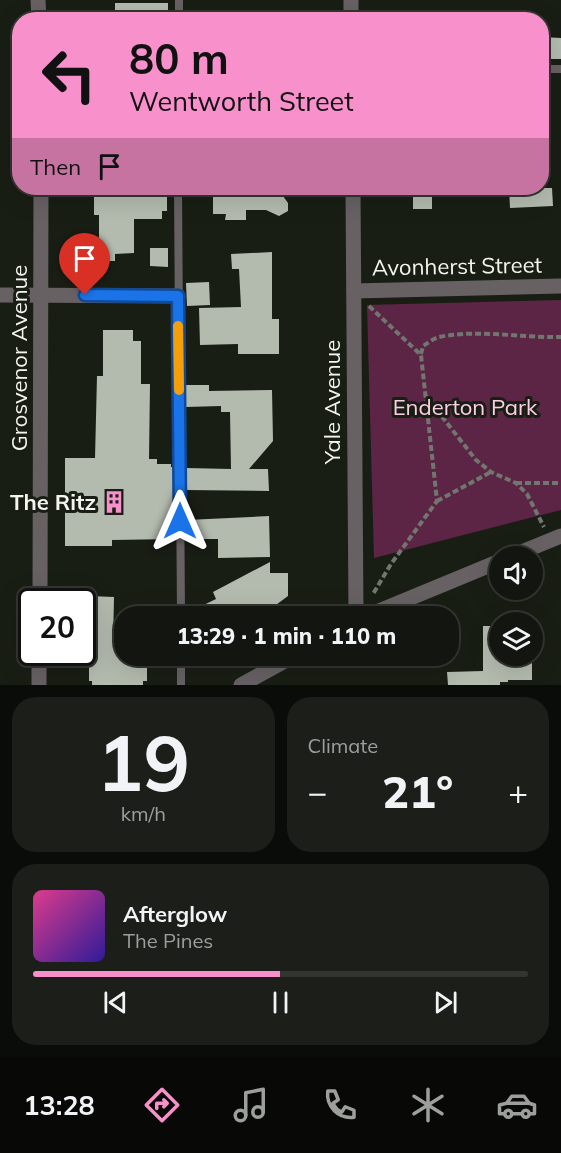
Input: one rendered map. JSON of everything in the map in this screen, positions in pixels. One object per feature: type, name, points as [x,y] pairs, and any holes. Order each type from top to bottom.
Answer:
[{"type":"street","name":"Grosvenor Avenue","points":[[40,588],[41,195]]},
{"type":"street","name":"Yale Avenue","points":[[353,195],[356,606]]},
{"type":"street","name":"Avonherst Street","points":[[354,291],[561,286]]},
{"type":"street","points":[[0,296],[42,294],[178,296]]},
{"type":"street","points":[[536,546],[556,538]]},
{"type":"street","points":[[391,606],[489,566]]},
{"type":"street","points":[[39,666],[39,685]]},
{"type":"street","points":[[241,685],[276,666]]},
{"type":"lane","points":[[178,195],[181,606]]},
{"type":"lane","points":[[181,666],[181,685]]},
{"type":"path","points":[[354,291],[421,355]]},
{"type":"path","points":[[437,501],[421,355],[423,346],[438,337],[478,334],[532,338],[561,337]]},
{"type":"path","points":[[425,395],[476,460],[491,472],[516,483],[527,494],[556,538]]},
{"type":"path","points":[[370,599],[391,564],[437,501],[491,472]]},
{"type":"path","points":[[516,483],[561,483]]},
{"type":"green space","name":"Enderton Park","points":[[561,300],[561,510],[374,558],[367,305]]},
{"type":"building","points":[[115,3],[168,3],[168,12],[115,12]]},
{"type":"building","points":[[549,37],[561,38],[561,59],[549,59]]},
{"type":"building","points":[[549,188],[552,188],[553,206],[510,208],[509,195],[549,195]]},
{"type":"building","points":[[94,195],[167,195],[167,211],[162,211],[162,219],[134,219],[134,253],[115,254],[115,261],[99,261],[99,215],[94,215]]},
{"type":"building","points":[[213,195],[283,195],[288,203],[288,211],[279,216],[266,210],[246,210],[246,220],[225,220],[226,214],[213,214]]},
{"type":"building","points":[[413,195],[432,195],[432,209],[413,209]]},
{"type":"building","points":[[150,248],[168,248],[168,267],[150,266]]},
{"type":"building","points":[[272,252],[272,319],[279,319],[279,354],[238,354],[238,344],[200,345],[199,308],[241,307],[239,269],[232,269],[231,254]]},
{"type":"building","points":[[209,282],[210,305],[187,306],[186,283]]},
{"type":"building","points":[[103,330],[133,330],[133,341],[141,341],[141,384],[150,384],[149,459],[157,459],[157,464],[171,464],[171,467],[174,467],[172,521],[174,521],[174,539],[112,540],[112,546],[65,546],[65,458],[95,458],[97,376],[103,376]]},
{"type":"building","points":[[186,385],[209,385],[209,391],[272,390],[273,441],[249,469],[268,469],[269,491],[186,490],[186,468],[231,469],[230,412],[221,412],[221,406],[186,407]]},
{"type":"building","points":[[269,516],[270,557],[218,558],[218,539],[187,539],[187,520]]},
{"type":"building","points":[[270,562],[270,573],[288,573],[288,596],[274,606],[202,606],[216,599],[213,592]]},
{"type":"building","points":[[96,596],[114,597],[114,666],[147,666],[147,681],[143,681],[143,685],[92,685],[92,681],[89,681],[89,666],[96,666]]},
{"type":"building","points":[[483,626],[489,626],[489,666],[532,666],[532,680],[508,680],[508,682],[500,682],[500,685],[448,685],[447,672],[483,671]]},
{"type":"slow traffic","points":[[178,326],[179,390]]},
{"type":"place","name":"The Ritz","points":[[114,502]]},
{"type":"route","points":[[85,295],[178,296],[180,521]]}]
